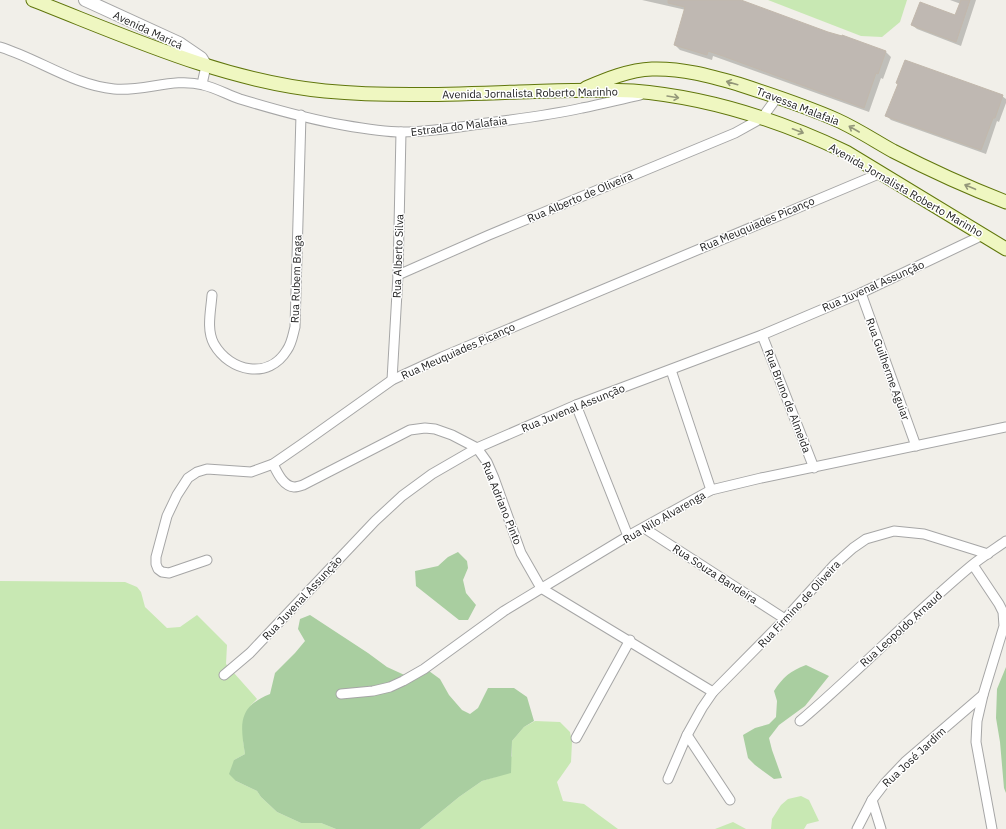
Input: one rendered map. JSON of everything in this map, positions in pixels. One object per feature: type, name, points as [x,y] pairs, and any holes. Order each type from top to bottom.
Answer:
[{"type":"main road","name":"Avenida Jornalista Roberto Marinho","points":[[33,0],[206,66],[250,79],[282,85],[354,93],[443,94],[579,90],[649,93],[707,103],[762,118],[820,140],[851,155],[1006,249]]},
{"type":"main road","name":"Travessa Malafaia","points":[[579,90],[615,76],[653,69],[678,70],[707,76],[778,96],[839,121],[932,171],[1006,202]]},
{"type":"street","name":"Avenida Maricá","points":[[85,0],[179,43],[201,58],[206,66]]},
{"type":"street","name":"Estrada do Malafaia","points":[[0,47],[14,51],[76,80],[99,87],[115,90],[133,90],[173,83],[202,84],[240,99],[301,115],[343,125],[401,132],[455,128],[514,120],[581,108],[649,93]]},
{"type":"street","points":[[202,84],[206,66]]},
{"type":"street","points":[[762,118],[778,96]]},
{"type":"street","name":"Rua Rubem Braga","points":[[212,295],[210,325],[214,343],[223,355],[235,365],[251,369],[271,366],[288,350],[295,327],[301,115]]},
{"type":"street","name":"Rua Alberto de Oliveira","points":[[398,275],[496,232],[735,133],[762,118]]},
{"type":"street","name":"Rua Alberto Silva","points":[[392,380],[398,275],[401,132]]},
{"type":"street","name":"Rua Meuquiades Picanço","points":[[207,560],[168,573],[162,572],[158,569],[156,557],[167,516],[177,495],[188,478],[197,472],[207,469],[251,472],[273,464],[392,380],[471,345],[881,172]]},
{"type":"street","name":"Rua Juvenal Assunção","points":[[224,675],[250,653],[375,521],[402,496],[432,474],[477,448],[576,405],[762,335],[861,293],[983,235]]},
{"type":"street","name":"Rua Guilherme Aguiar","points":[[861,293],[916,446]]},
{"type":"street","name":"Rua Bruno de Almeida","points":[[762,335],[814,468]]},
{"type":"street","points":[[671,370],[711,490]]},
{"type":"street","points":[[576,405],[628,536]]},
{"type":"street","name":"Rua Nilo Alvarenga","points":[[341,694],[373,691],[390,687],[424,669],[504,611],[628,536],[711,490],[761,478],[1006,427]]},
{"type":"street","name":"Rua Adriano Pinto","points":[[273,464],[281,479],[288,485],[294,487],[303,485],[410,430],[425,428],[435,429],[452,435],[477,448],[487,462],[521,553],[541,588],[630,640],[713,692]]},
{"type":"street","name":"Rua Souza Bandeira","points":[[644,528],[785,619]]},
{"type":"street","name":"Rua Firmino de Oliveira","points":[[668,779],[687,735],[713,692],[785,619],[835,564],[853,548],[866,540],[894,531],[924,534],[988,554]]},
{"type":"street","name":"Rua Leopoldo Arnaud","points":[[800,720],[831,694],[972,565],[1006,541]]},
{"type":"street","points":[[972,565],[1003,612],[1004,626],[977,721],[976,742],[992,829]]},
{"type":"street","points":[[576,738],[630,640]]},
{"type":"street","name":"Rua José Jardim","points":[[857,829],[872,800],[885,783],[905,762],[984,695]]},
{"type":"street","points":[[687,735],[730,800]]},
{"type":"street","points":[[872,800],[881,829]]},
{"type":"green space","points":[[768,0],[907,0],[900,22],[882,37],[861,36]]},
{"type":"green space","points":[[458,552],[467,561],[468,568],[463,580],[466,593],[476,605],[468,620],[459,620],[416,586],[415,571],[438,566],[448,557]]},
{"type":"green space","points":[[0,581],[125,582],[137,587],[141,592],[145,607],[167,628],[180,627],[197,615],[227,645],[226,664],[257,699],[251,705],[243,740],[245,754],[234,760],[236,781],[257,791],[261,797],[277,812],[301,823],[321,823],[336,829],[0,829]]},
{"type":"green space","points":[[310,615],[387,667],[411,678],[429,671],[440,679],[449,695],[462,710],[470,714],[478,708],[488,688],[514,688],[527,697],[534,721],[524,727],[512,741],[511,773],[482,781],[459,797],[420,829],[336,829],[321,823],[301,823],[277,812],[261,797],[257,791],[236,781],[229,774],[234,760],[245,754],[242,733],[244,717],[252,704],[270,694],[275,673],[305,641],[298,629],[300,619]]},
{"type":"green space","points":[[806,665],[829,676],[805,706],[779,725],[769,738],[782,778],[774,779],[748,758],[743,735],[755,728],[769,724],[776,717],[777,701],[774,691],[787,675]]},
{"type":"green space","points":[[1006,667],[1006,793],[1004,788],[1000,742],[996,718],[997,689]]},
{"type":"green space","points":[[535,721],[560,722],[570,732],[572,742],[571,762],[557,782],[563,801],[584,804],[618,829],[420,829],[459,797],[482,781],[495,777],[512,756],[512,741],[524,727]]},
{"type":"green space","points":[[801,796],[809,800],[819,821],[807,824],[804,829],[771,829],[772,819],[781,805],[788,799]]},
{"type":"green space","points":[[733,822],[746,829],[715,829]]},
{"type":"building","points":[[668,0],[741,0],[828,32],[842,35],[886,51],[878,74],[876,73],[864,108],[708,51],[707,55],[674,45],[685,7],[668,3]]},
{"type":"building","points":[[961,0],[970,0],[956,42],[911,25],[920,2],[955,15]]},
{"type":"building","points":[[905,60],[1003,95],[981,150],[885,116],[898,84],[896,83]]}]
